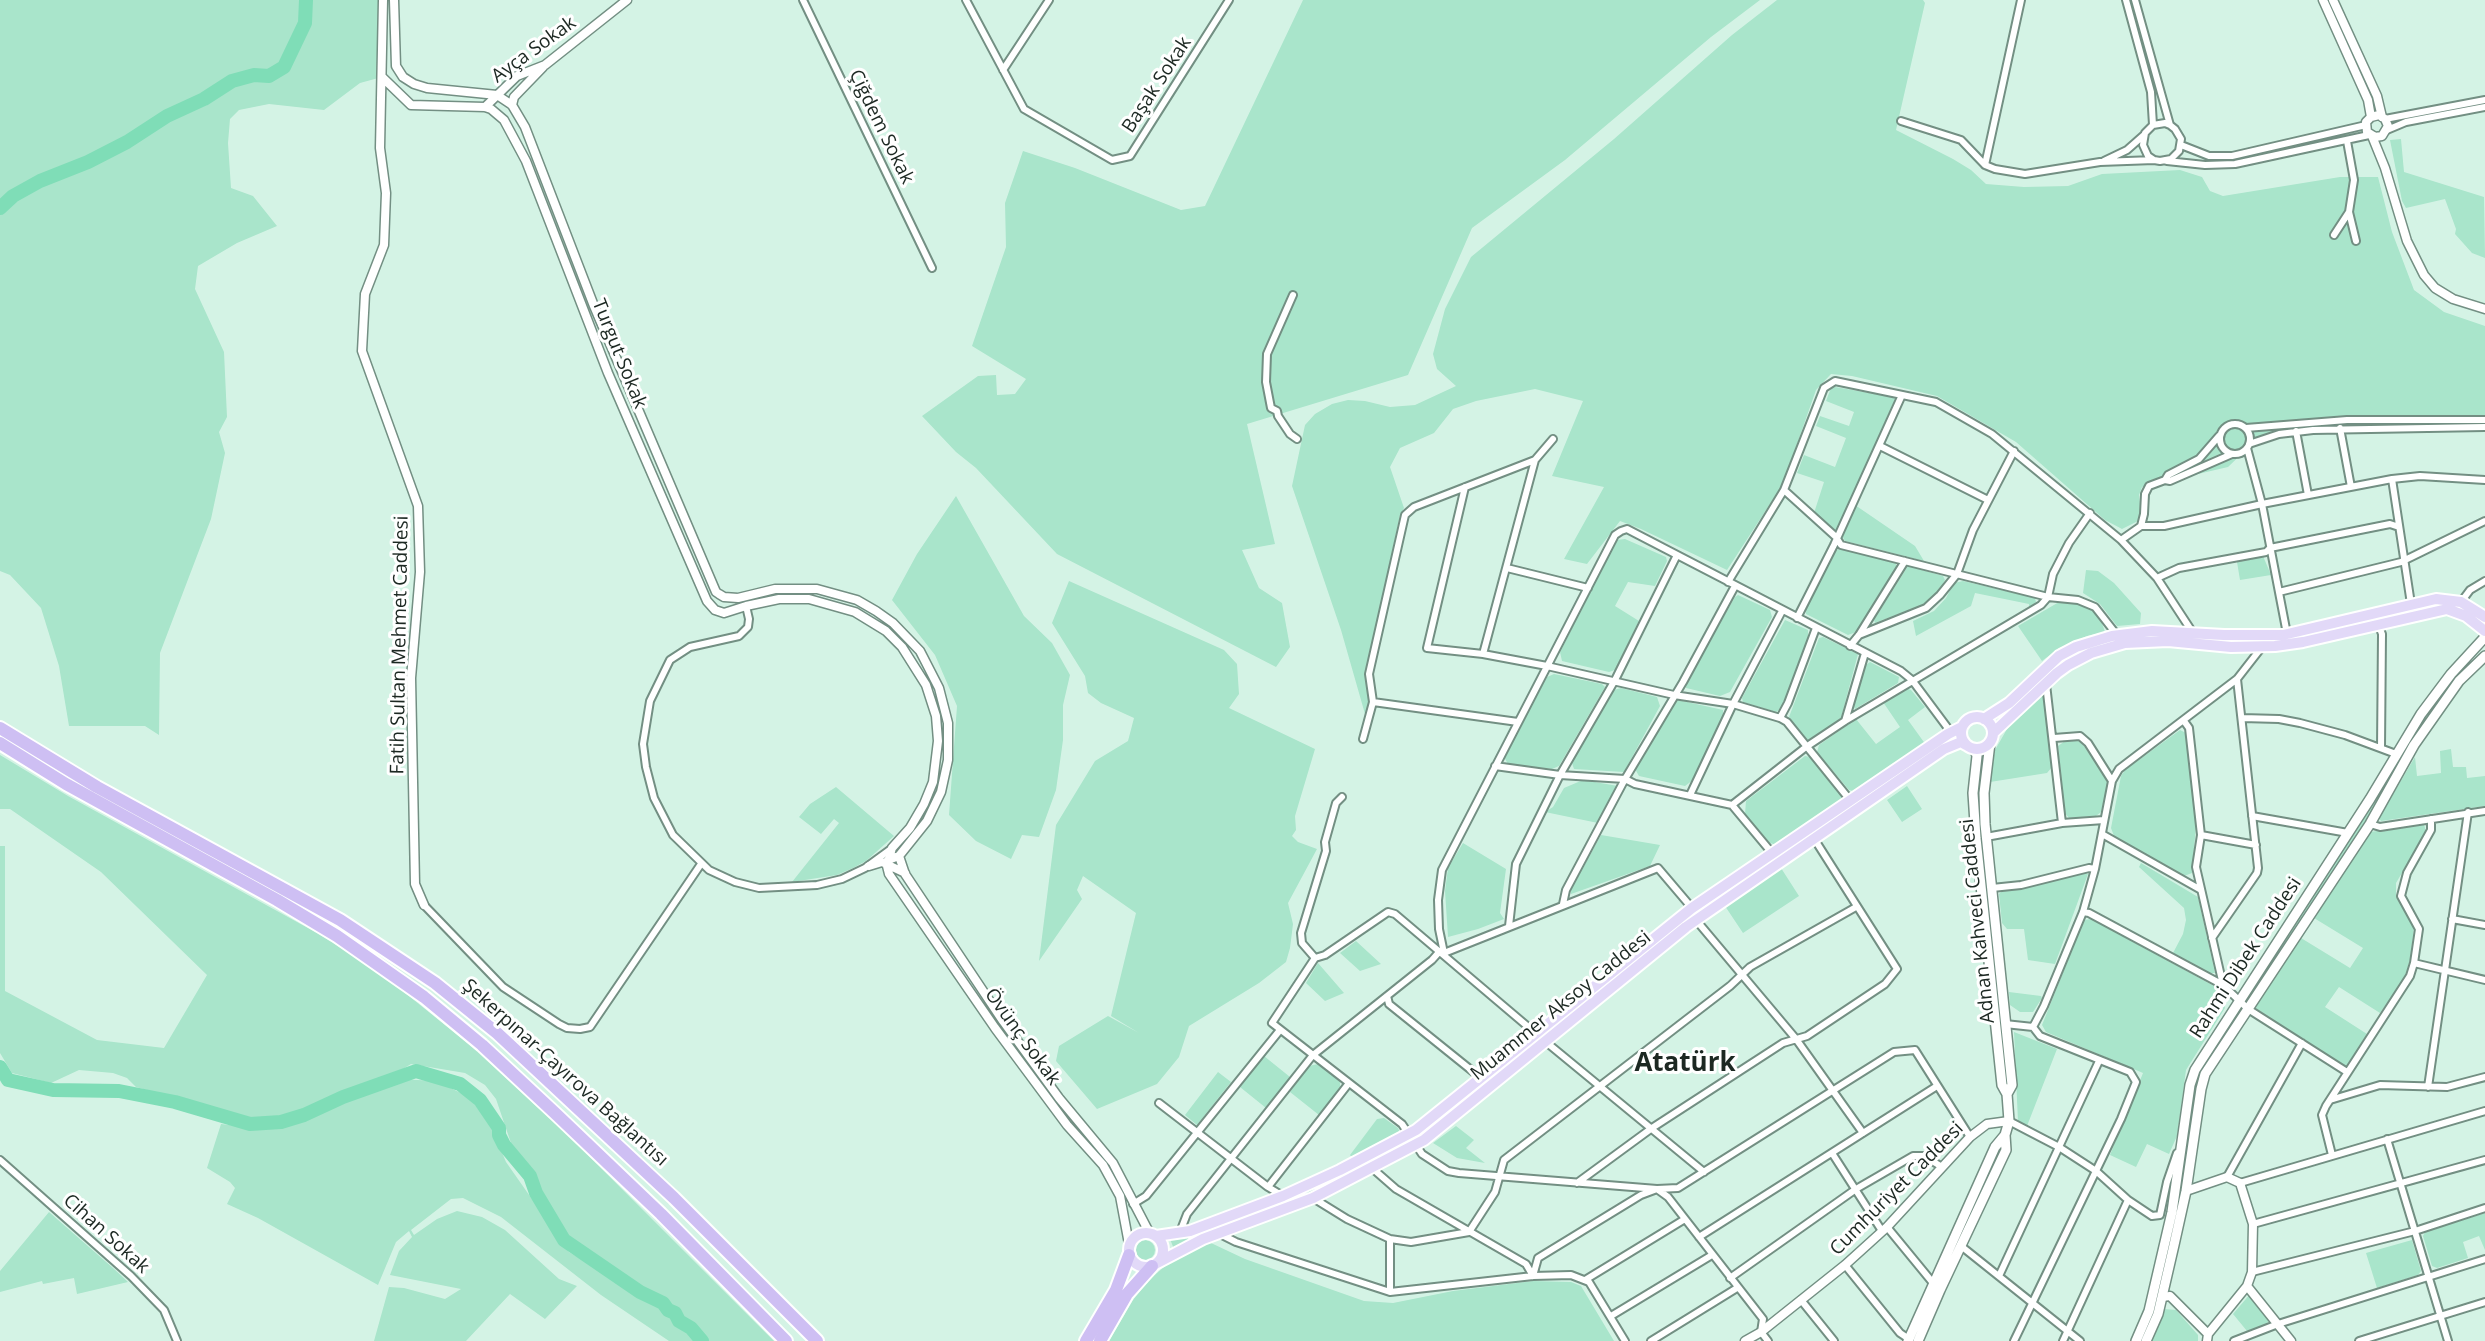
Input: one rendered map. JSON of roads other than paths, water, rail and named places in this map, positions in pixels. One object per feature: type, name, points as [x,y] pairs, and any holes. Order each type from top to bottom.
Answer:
[{"type":"highway","name":"Şekerpınar-Çayırova Bağlantısı","points":[[0,728],[97,787],[340,920],[435,984],[497,1033],[572,1102],[817,1341]]},
{"type":"highway","name":"Şekerpınar-Çayırova Bağlantısı","points":[[0,743],[65,784],[277,900],[337,936],[424,997],[482,1045],[556,1114],[661,1214],[786,1341]]},
{"type":"highway","points":[[1086,1341],[1116,1290],[1129,1250]]},
{"type":"highway","points":[[1100,1341],[1127,1294],[1155,1265]]},
{"type":"highway","points":[[773,1297],[825,1341]]},
{"type":"main road","points":[[1153,1235],[1161,1243],[1163,1251],[1155,1265],[1141,1267],[1132,1261],[1129,1250],[1136,1236],[1180,1233],[1283,1196],[1410,1134],[1692,908],[1948,734],[1974,718],[1984,719],[2009,703],[2059,656],[2094,641],[2151,631],[2262,636],[2287,634],[2437,599],[2461,602],[2485,617]]},
{"type":"main road","points":[[1962,727],[1961,737],[1970,747],[1983,748],[2046,682],[2079,659],[2125,643],[2168,641],[2231,647],[2303,642],[2447,609],[2466,616],[2485,631]]},
{"type":"main road","name":"Rahmi Dibek Caddesi","points":[[2136,1341],[2149,1311],[2172,1212],[2190,1085],[2195,1070],[2442,685],[2485,637]]},
{"type":"main road","name":"Rahmi Dibek Caddesi","points":[[2147,1341],[2162,1297],[2186,1191],[2203,1082],[2370,824],[2439,708],[2467,672],[2485,656]]},
{"type":"main road","points":[[1984,719],[1990,725],[1991,738]]},
{"type":"main road","name":"Adnan Kahveci Caddesi","points":[[1991,738],[1984,793],[1986,837],[2012,1086],[2007,1094]]},
{"type":"main road","name":"Muammer Aksoy Caddesi","points":[[1155,1265],[1219,1233],[1313,1198],[1416,1145],[1696,920],[1944,749],[1961,742],[1970,747]]},
{"type":"main road","name":"Adnan Kahveci Caddesi","points":[[1912,1340],[1961,1246],[2006,1150],[2005,1135],[2009,1121],[2007,1094],[2002,1085],[1976,838],[1973,793],[1977,756],[1970,747]]},
{"type":"main road","points":[[1912,1340],[1933,1283],[1995,1147],[2005,1135]]},
{"type":"street","name":"Fatih Sultan Mehmet Caddesi","points":[[383,0],[380,148],[386,193],[384,245],[365,294],[362,351],[418,506],[420,572],[411,678],[415,884],[424,905]]},
{"type":"street","points":[[394,0],[396,66],[403,77],[427,88],[497,95],[511,101]]},
{"type":"street","name":"Ayça Sokak","points":[[383,77],[411,105],[488,108],[517,76],[545,65],[627,0]]},
{"type":"street","name":"Çiğdem Sokak","points":[[803,0],[932,268]]},
{"type":"street","points":[[966,0],[1003,70],[1049,0]]},
{"type":"street","name":"Başak Sokak","points":[[1003,70],[1024,109],[1112,160],[1130,156],[1229,0]]},
{"type":"street","points":[[1984,164],[2021,0]]},
{"type":"street","points":[[2126,0],[2151,92],[2153,125]]},
{"type":"street","points":[[2135,0],[2171,125],[2179,133],[2181,145],[2176,156],[2165,161]]},
{"type":"street","points":[[2181,145],[2208,156],[2232,156],[2366,125],[2371,117],[2368,100],[2323,0]]},
{"type":"street","points":[[2333,0],[2377,96],[2384,118],[2385,168]]},
{"type":"street","points":[[488,108],[511,101],[545,65]]},
{"type":"street","points":[[2371,117],[2384,118],[2485,100]]},
{"type":"street","name":"Turgut Sokak","points":[[511,101],[525,127],[594,306],[719,594]]},
{"type":"street","points":[[1901,121],[1961,140],[1984,164],[1995,169],[2025,174],[2100,162],[2154,160],[2205,165],[2235,164],[2371,136],[2379,137],[2406,122],[2485,107]]},
{"type":"street","name":"Turgut Sokak","points":[[488,108],[503,120],[526,161],[608,373],[711,605]]},
{"type":"street","points":[[2100,162],[2127,150],[2153,125],[2171,125]]},
{"type":"street","points":[[2366,125],[2385,168],[2407,241],[2424,275],[2435,288],[2453,299],[2485,309]]},
{"type":"street","points":[[2145,133],[2145,151],[2154,160]]},
{"type":"street","points":[[2347,141],[2354,180],[2349,212],[2356,241]]},
{"type":"street","points":[[2334,235],[2349,212]]},
{"type":"street","points":[[1293,295],[1267,354],[1266,382],[1271,408],[1276,411],[1290,434],[1297,439]]},
{"type":"street","points":[[583,308],[594,306]]},
{"type":"street","points":[[1563,904],[1566,890],[1625,779],[1674,695],[1731,584],[1784,490],[1824,388],[1835,381],[1936,402],[1982,427],[2121,540],[2157,578],[2193,633]]},
{"type":"street","points":[[1797,618],[1902,395]]},
{"type":"street","points":[[2165,480],[2168,475],[2199,459],[2230,424],[2246,428],[2347,420],[2485,420]]},
{"type":"street","points":[[2141,526],[2146,489],[2248,446],[2296,432],[2340,428],[2485,426]]},
{"type":"street","points":[[2246,428],[2250,435],[2250,465],[2262,504],[2287,634]]},
{"type":"street","points":[[2340,428],[2351,487]]},
{"type":"street","points":[[2296,432],[2308,495]]},
{"type":"street","points":[[2221,433],[2222,446],[2250,465]]},
{"type":"street","points":[[1483,654],[1535,460],[1553,439]]},
{"type":"street","points":[[1880,446],[1988,500]]},
{"type":"street","points":[[1859,635],[1926,608],[1940,595],[1957,574],[1973,530],[2014,451]]},
{"type":"street","points":[[1363,739],[1373,702],[1369,674],[1405,515],[1413,507],[1535,460]]},
{"type":"street","points":[[2121,540],[2141,526],[2164,526],[2392,479],[2420,476],[2485,480]]},
{"type":"street","points":[[2392,479],[2411,604]]},
{"type":"street","points":[[1465,487],[1427,648],[1483,654],[1547,666],[1674,695],[1733,704],[1780,718],[1787,722],[1850,800]]},
{"type":"street","points":[[1784,490],[1836,537],[1841,545],[2048,597],[2078,600],[2095,607],[2117,635]]},
{"type":"street","points":[[1732,805],[1806,747],[1845,721],[2041,605],[2048,597],[2053,574],[2068,543],[2090,513]]},
{"type":"street","points":[[2279,592],[2404,560],[2485,521]]},
{"type":"street","points":[[2157,578],[2179,568],[2266,552],[2270,548],[2390,524],[2399,527]]},
{"type":"street","points":[[1442,952],[1438,900],[1442,870],[1615,535],[1621,531],[1627,530],[1900,671],[1912,680],[1947,727],[1948,734]]},
{"type":"street","points":[[1509,926],[1516,864],[1560,775],[1615,680],[1676,555]]},
{"type":"street","points":[[1850,646],[1905,561]]},
{"type":"street","points":[[1507,568],[1588,587]]},
{"type":"street","points":[[2461,602],[2469,590],[2485,581]]},
{"type":"street","points":[[869,866],[892,848],[910,828],[933,782],[938,741],[936,716],[926,685],[902,647],[886,631],[855,611],[809,599],[779,599],[724,613],[715,610],[711,605],[719,594],[738,598],[775,589],[817,589],[857,600],[893,623],[920,651],[939,688],[948,723],[948,760],[941,792],[927,821],[898,856],[888,860]]},
{"type":"street","points":[[746,606],[748,627],[738,636],[690,646],[670,660],[650,701],[643,744],[654,798],[673,835],[701,863],[735,882],[759,887],[817,885],[842,879],[882,862],[905,874]]},
{"type":"street","points":[[1690,795],[1733,704],[1782,611]]},
{"type":"street","points":[[2378,623],[2382,634],[2381,748]]},
{"type":"street","points":[[1780,718],[1816,628]]},
{"type":"street","points":[[2032,1027],[2044,1006],[2083,912],[2095,869],[2112,781],[2119,769],[2237,680],[2262,646]]},
{"type":"street","points":[[1845,721],[1866,653]]},
{"type":"street","points":[[2212,938],[2257,873],[2237,680]]},
{"type":"street","points":[[2046,682],[2062,823]]},
{"type":"street","points":[[1373,702],[1518,722]]},
{"type":"street","points":[[2242,718],[2279,719],[2301,723],[2396,754]]},
{"type":"street","points":[[2184,721],[2189,729],[2201,835],[2196,867],[2223,985]]},
{"type":"street","points":[[2054,738],[2080,736],[2088,743],[2112,781]]},
{"type":"street","points":[[1495,766],[1560,775],[1625,779],[1635,784],[1732,805],[1772,853]]},
{"type":"street","points":[[1315,958],[1301,943],[1301,933],[1326,851],[1325,842],[1336,803],[1342,797]]},
{"type":"street","points":[[2370,824],[2380,827],[2485,811]]},
{"type":"street","points":[[2428,1087],[2468,813]]},
{"type":"street","points":[[2252,816],[2348,833]]},
{"type":"street","points":[[2332,1155],[2322,1115],[2410,976],[2414,963],[2418,929],[2401,896],[2407,873],[2431,830],[2431,819]]},
{"type":"street","points":[[1986,837],[2062,823],[2104,820]]},
{"type":"street","points":[[2102,834],[2201,890]]},
{"type":"street","points":[[2201,835],[2256,845]]},
{"type":"street","points":[[1577,1183],[1652,1128],[1783,1043],[1807,1036],[1885,984],[1896,969],[1815,840]]},
{"type":"street","points":[[888,860],[892,848]]},
{"type":"street","name":"Övünç Sokak","points":[[898,856],[905,874],[1003,1021],[1059,1098],[1113,1163],[1153,1235]]},
{"type":"street","name":"Övünç Sokak","points":[[888,860],[889,874],[995,1028],[1067,1125],[1103,1165],[1120,1196],[1129,1250]]},
{"type":"street","points":[[424,905],[503,986],[559,1024],[580,1029],[590,1027],[701,863]]},
{"type":"street","points":[[1180,1233],[1187,1214],[1313,1055],[1442,952],[1658,868],[1692,908]]},
{"type":"street","points":[[1992,888],[2021,885],[2089,868],[2095,869]]},
{"type":"street","points":[[1313,1198],[1347,1219],[1391,1239],[1411,1242],[1469,1232],[1495,1192],[1497,1176],[1504,1160],[1750,967],[1856,907]]},
{"type":"street","points":[[1704,1172],[1395,914],[1388,912],[1325,955],[1315,958],[1272,1023],[1402,1124],[1422,1154],[1448,1171],[1657,1189],[1678,1188],[1704,1172],[1835,1091],[1894,1052],[1914,1050],[1970,1136]]},
{"type":"street","points":[[2083,912],[2223,985],[2248,1009],[2347,1072]]},
{"type":"street","points":[[2452,919],[2485,925]]},
{"type":"street","points":[[1696,920],[1796,1039],[1863,1133]]},
{"type":"street","points":[[2414,963],[2485,980]]},
{"type":"street","points":[[1387,996],[1389,1004],[1481,1078]]},
{"type":"street","points":[[2005,1024],[2032,1027],[2040,1036],[2130,1072],[2136,1082],[2014,1341]]},
{"type":"street","points":[[1133,1203],[1146,1196],[1280,1030]]},
{"type":"street","points":[[2227,1177],[2302,1043]]},
{"type":"street","points":[[1999,1276],[2099,1061]]},
{"type":"street","points":[[2330,1100],[2381,1085],[2447,1087],[2485,1077]]},
{"type":"street","points":[[1268,1186],[1349,1083]]},
{"type":"street","points":[[1699,1237],[1937,1086]]},
{"type":"street","points":[[1159,1102],[1283,1196]]},
{"type":"street","points":[[2186,1191],[2227,1177],[2240,1182],[2485,1111]]},
{"type":"street","points":[[2009,1121],[2059,1147],[2096,1171],[2128,1200],[2152,1216],[2160,1215],[2166,1182],[2184,1135]]},
{"type":"street","name":"Cumhuriyet Caddesi","points":[[1745,1341],[1761,1332],[1845,1265],[1885,1229],[1970,1136],[1987,1124],[2009,1121]]},
{"type":"street","points":[[2388,1139],[2448,1341]]},
{"type":"street","points":[[1832,1153],[1885,1229],[1933,1283]]},
{"type":"street","points":[[1730,1278],[1856,1189],[1913,1156],[1924,1156],[1942,1167]]},
{"type":"street","name":"Cihan Sokak","points":[[0,1160],[131,1276],[163,1310],[177,1341]]},
{"type":"street","points":[[2253,1224],[2485,1160]]},
{"type":"street","points":[[1372,1168],[1396,1189],[1526,1264],[1534,1276]]},
{"type":"street","points":[[2162,1297],[2171,1296],[2208,1337],[2248,1286],[2252,1272],[2253,1224],[2240,1182]]},
{"type":"street","points":[[1657,1189],[1668,1197],[1763,1319],[1761,1332],[1768,1341]]},
{"type":"street","points":[[1534,1276],[1538,1258],[1641,1195],[1657,1189]]},
{"type":"street","points":[[2063,1341],[2128,1200]]},
{"type":"street","points":[[2252,1272],[2414,1231],[2485,1208]]},
{"type":"street","points":[[1585,1280],[1685,1219]]},
{"type":"street","points":[[1219,1233],[1236,1242],[1390,1292],[1534,1276],[1571,1275],[1585,1280],[1597,1292],[1625,1341]]},
{"type":"street","points":[[1390,1292],[1391,1239]]},
{"type":"street","points":[[1961,1246],[2080,1341]]},
{"type":"street","points":[[1611,1316],[1712,1255]]},
{"type":"street","points":[[2234,1341],[2278,1324],[2485,1259]]},
{"type":"street","points":[[1845,1265],[1900,1333],[1912,1340]]},
{"type":"street","points":[[2248,1286],[2291,1341]]},
{"type":"street","points":[[1651,1341],[1737,1288]]},
{"type":"street","points":[[1801,1300],[1834,1341]]},
{"type":"street","points":[[2359,1341],[2485,1302]]},
{"type":"waterway","points":[[0,208],[13,196],[40,181],[88,162],[127,142],[167,116],[204,99],[232,81],[254,75],[269,76],[284,67],[305,23],[306,0]]},
{"type":"waterway","points":[[0,1067],[8,1080],[53,1090],[119,1091],[175,1102],[250,1124],[281,1122],[304,1115],[343,1097],[416,1071],[460,1084],[480,1100],[499,1128],[504,1145],[530,1176],[536,1193],[564,1240],[640,1292],[663,1303],[702,1341]]},
{"type":"district","name":"Atatürk","points":[[1685,1064]]}]
